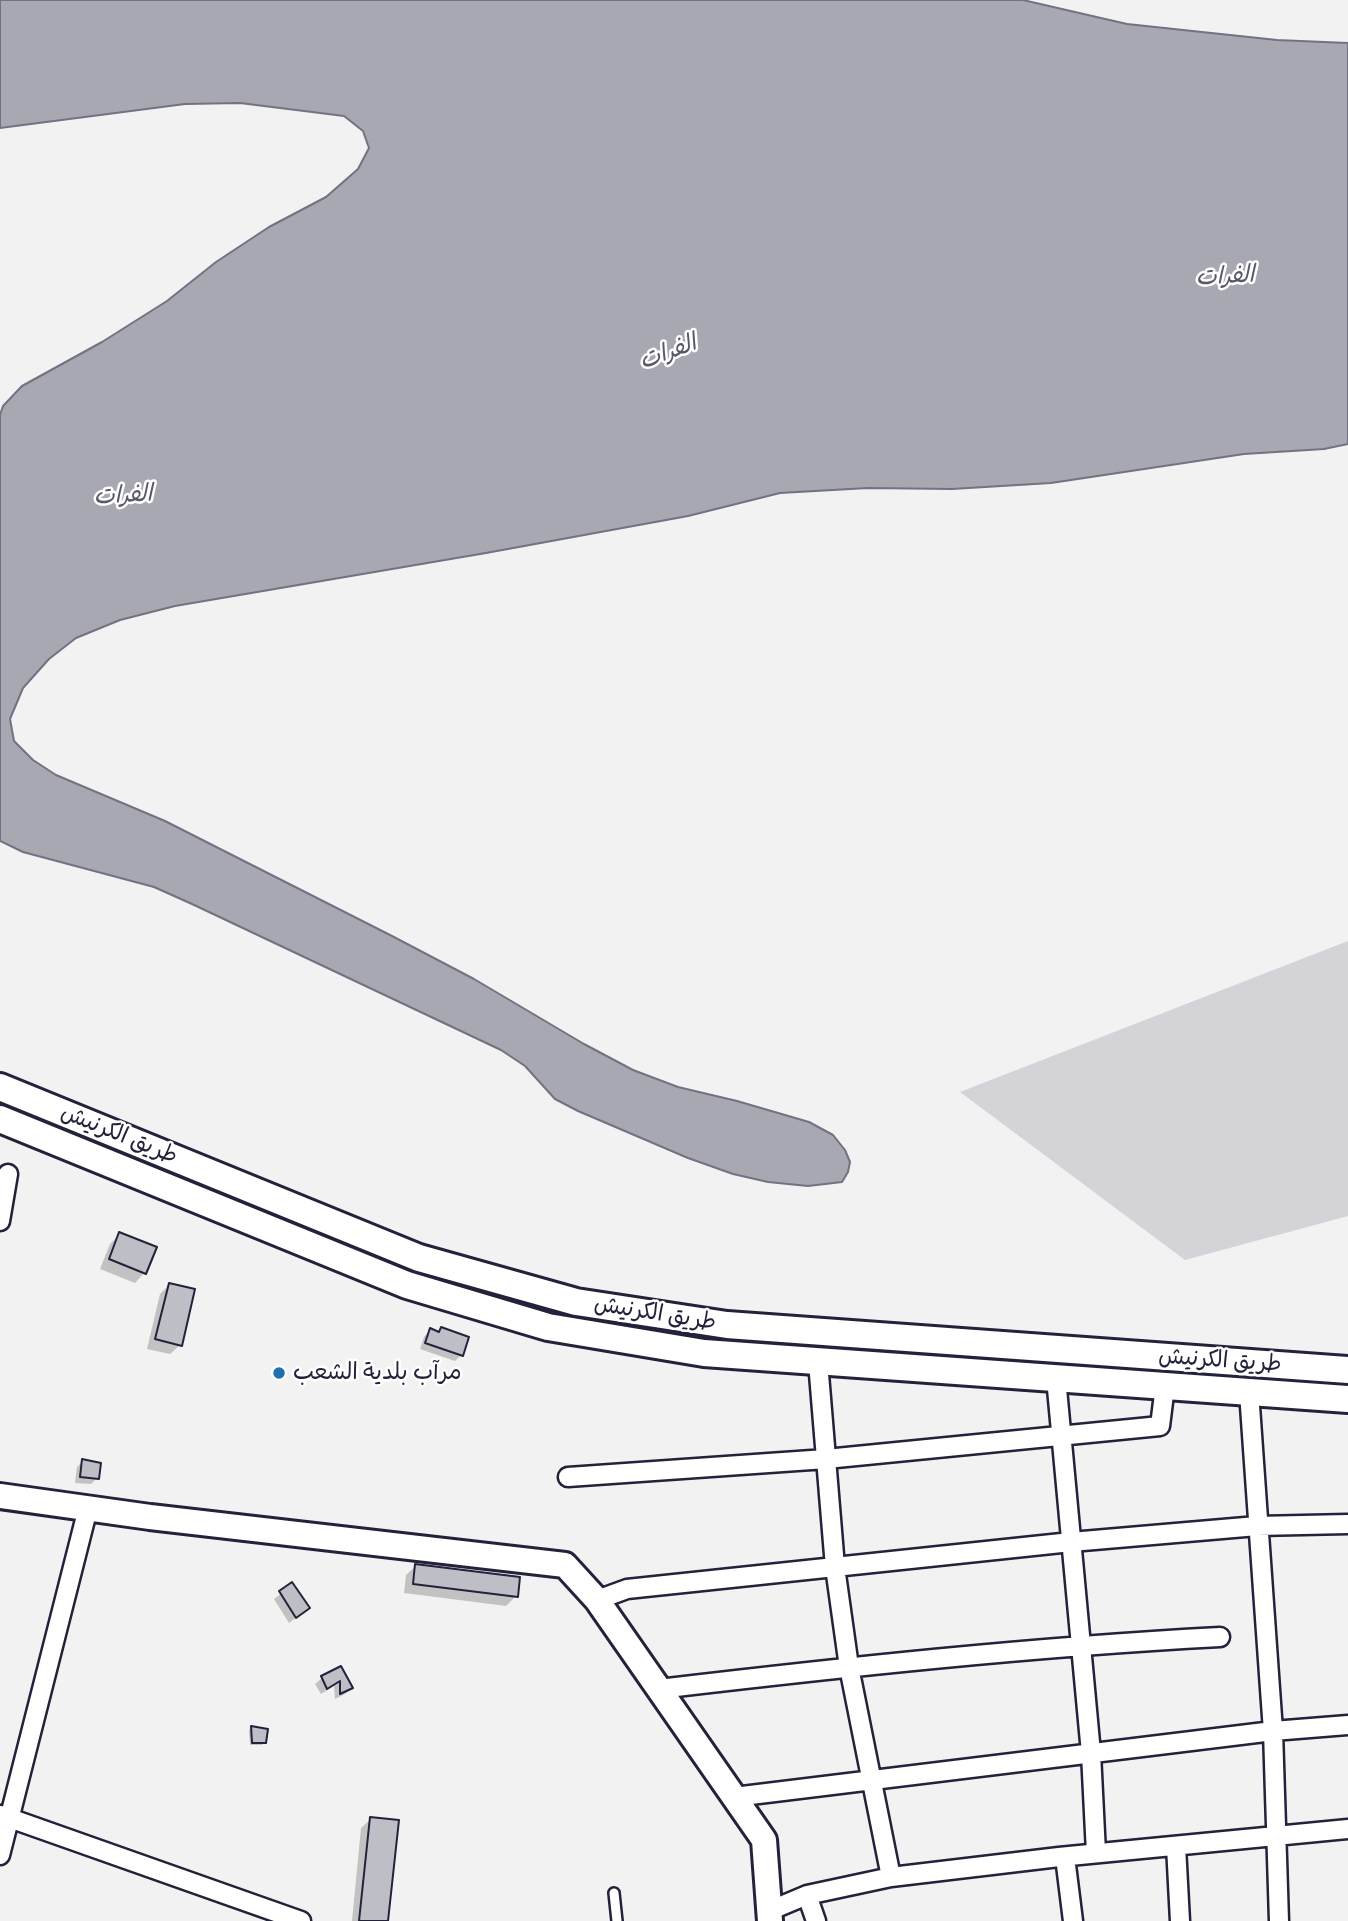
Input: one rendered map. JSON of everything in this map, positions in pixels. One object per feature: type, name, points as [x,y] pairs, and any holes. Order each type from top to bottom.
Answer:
[{"type":"main road","name":"طريق الكرنيش","points":[[0,1087],[419,1258],[576,1302],[727,1325],[1348,1370]]},
{"type":"main road","name":"طريق الكرنيش","points":[[0,1119],[407,1284],[548,1327],[704,1353],[1348,1399]]},
{"type":"street","points":[[0,1222],[8,1174]]},
{"type":"street","points":[[818,1362],[835,1567],[849,1667],[891,1877]]},
{"type":"street","points":[[1056,1378],[1091,1753],[1096,1853]]},
{"type":"street","points":[[568,1477],[826,1459],[1160,1426],[1165,1386]]},
{"type":"street","points":[[1249,1392],[1273,1731],[1279,1921]]},
{"type":"street","points":[[0,1496],[565,1565],[597,1600],[764,1840],[769,1916],[807,1895],[891,1877],[1096,1853],[1348,1829]]},
{"type":"street","points":[[0,1855],[5,1816],[88,1508]]},
{"type":"street","points":[[597,1600],[627,1589],[1071,1542],[1257,1526],[1348,1524]]},
{"type":"street","points":[[659,1689],[849,1667],[1081,1645],[1220,1637]]},
{"type":"street","points":[[734,1797],[1273,1731],[1348,1725]]},
{"type":"street","points":[[5,1816],[301,1921]]},
{"type":"street","points":[[1176,1846],[1180,1921]]},
{"type":"street","points":[[1065,1857],[1073,1921]]},
{"type":"street","points":[[807,1895],[816,1921]]},
{"type":"lane","points":[[614,1893],[617,1921]]},
{"type":"shaded area","points":[[1348,941],[1348,1216],[1185,1260],[960,1092]]},
{"type":"water","name":"الفرات","points":[[0,0],[1023,0],[1127,24],[1277,40],[1348,43],[1348,444],[1324,449],[1244,454],[1051,483],[952,489],[868,488],[780,493],[688,516],[175,606],[120,620],[76,638],[49,659],[23,688],[10,719],[14,741],[33,760],[56,775],[165,821],[392,936],[474,979],[633,1070],[678,1087],[809,1122],[833,1135],[845,1150],[850,1162],[842,1182],[808,1186],[768,1182],[733,1174],[688,1158],[555,1099],[525,1066],[501,1050],[192,904],[154,887],[23,852],[0,841],[0,415],[3,406],[22,386],[102,342],[167,301],[216,262],[269,227],[326,197],[358,169],[369,148],[363,131],[344,116],[240,103],[185,104],[0,128]]},
{"type":"building","points":[[119,1232],[157,1247],[146,1274],[109,1259]]},
{"type":"building","points":[[169,1283],[195,1289],[182,1346],[155,1339]]},
{"type":"building","points":[[441,1327],[469,1337],[463,1356],[425,1343],[430,1328],[439,1332]]},
{"type":"building","points":[[82,1459],[101,1463],[99,1479],[80,1477]]},
{"type":"building","points":[[415,1564],[520,1577],[518,1597],[413,1584]]},
{"type":"building","points":[[292,1582],[310,1608],[296,1618],[279,1591]]},
{"type":"building","points":[[341,1666],[353,1688],[340,1694],[340,1681],[327,1689],[321,1676]]},
{"type":"building","points":[[251,1726],[268,1729],[266,1743],[252,1743]]},
{"type":"building","points":[[370,1817],[399,1820],[388,1921],[359,1921]]},
{"type":"place","name":"مرآب بلدية الشعب","points":[[279,1373]]}]
